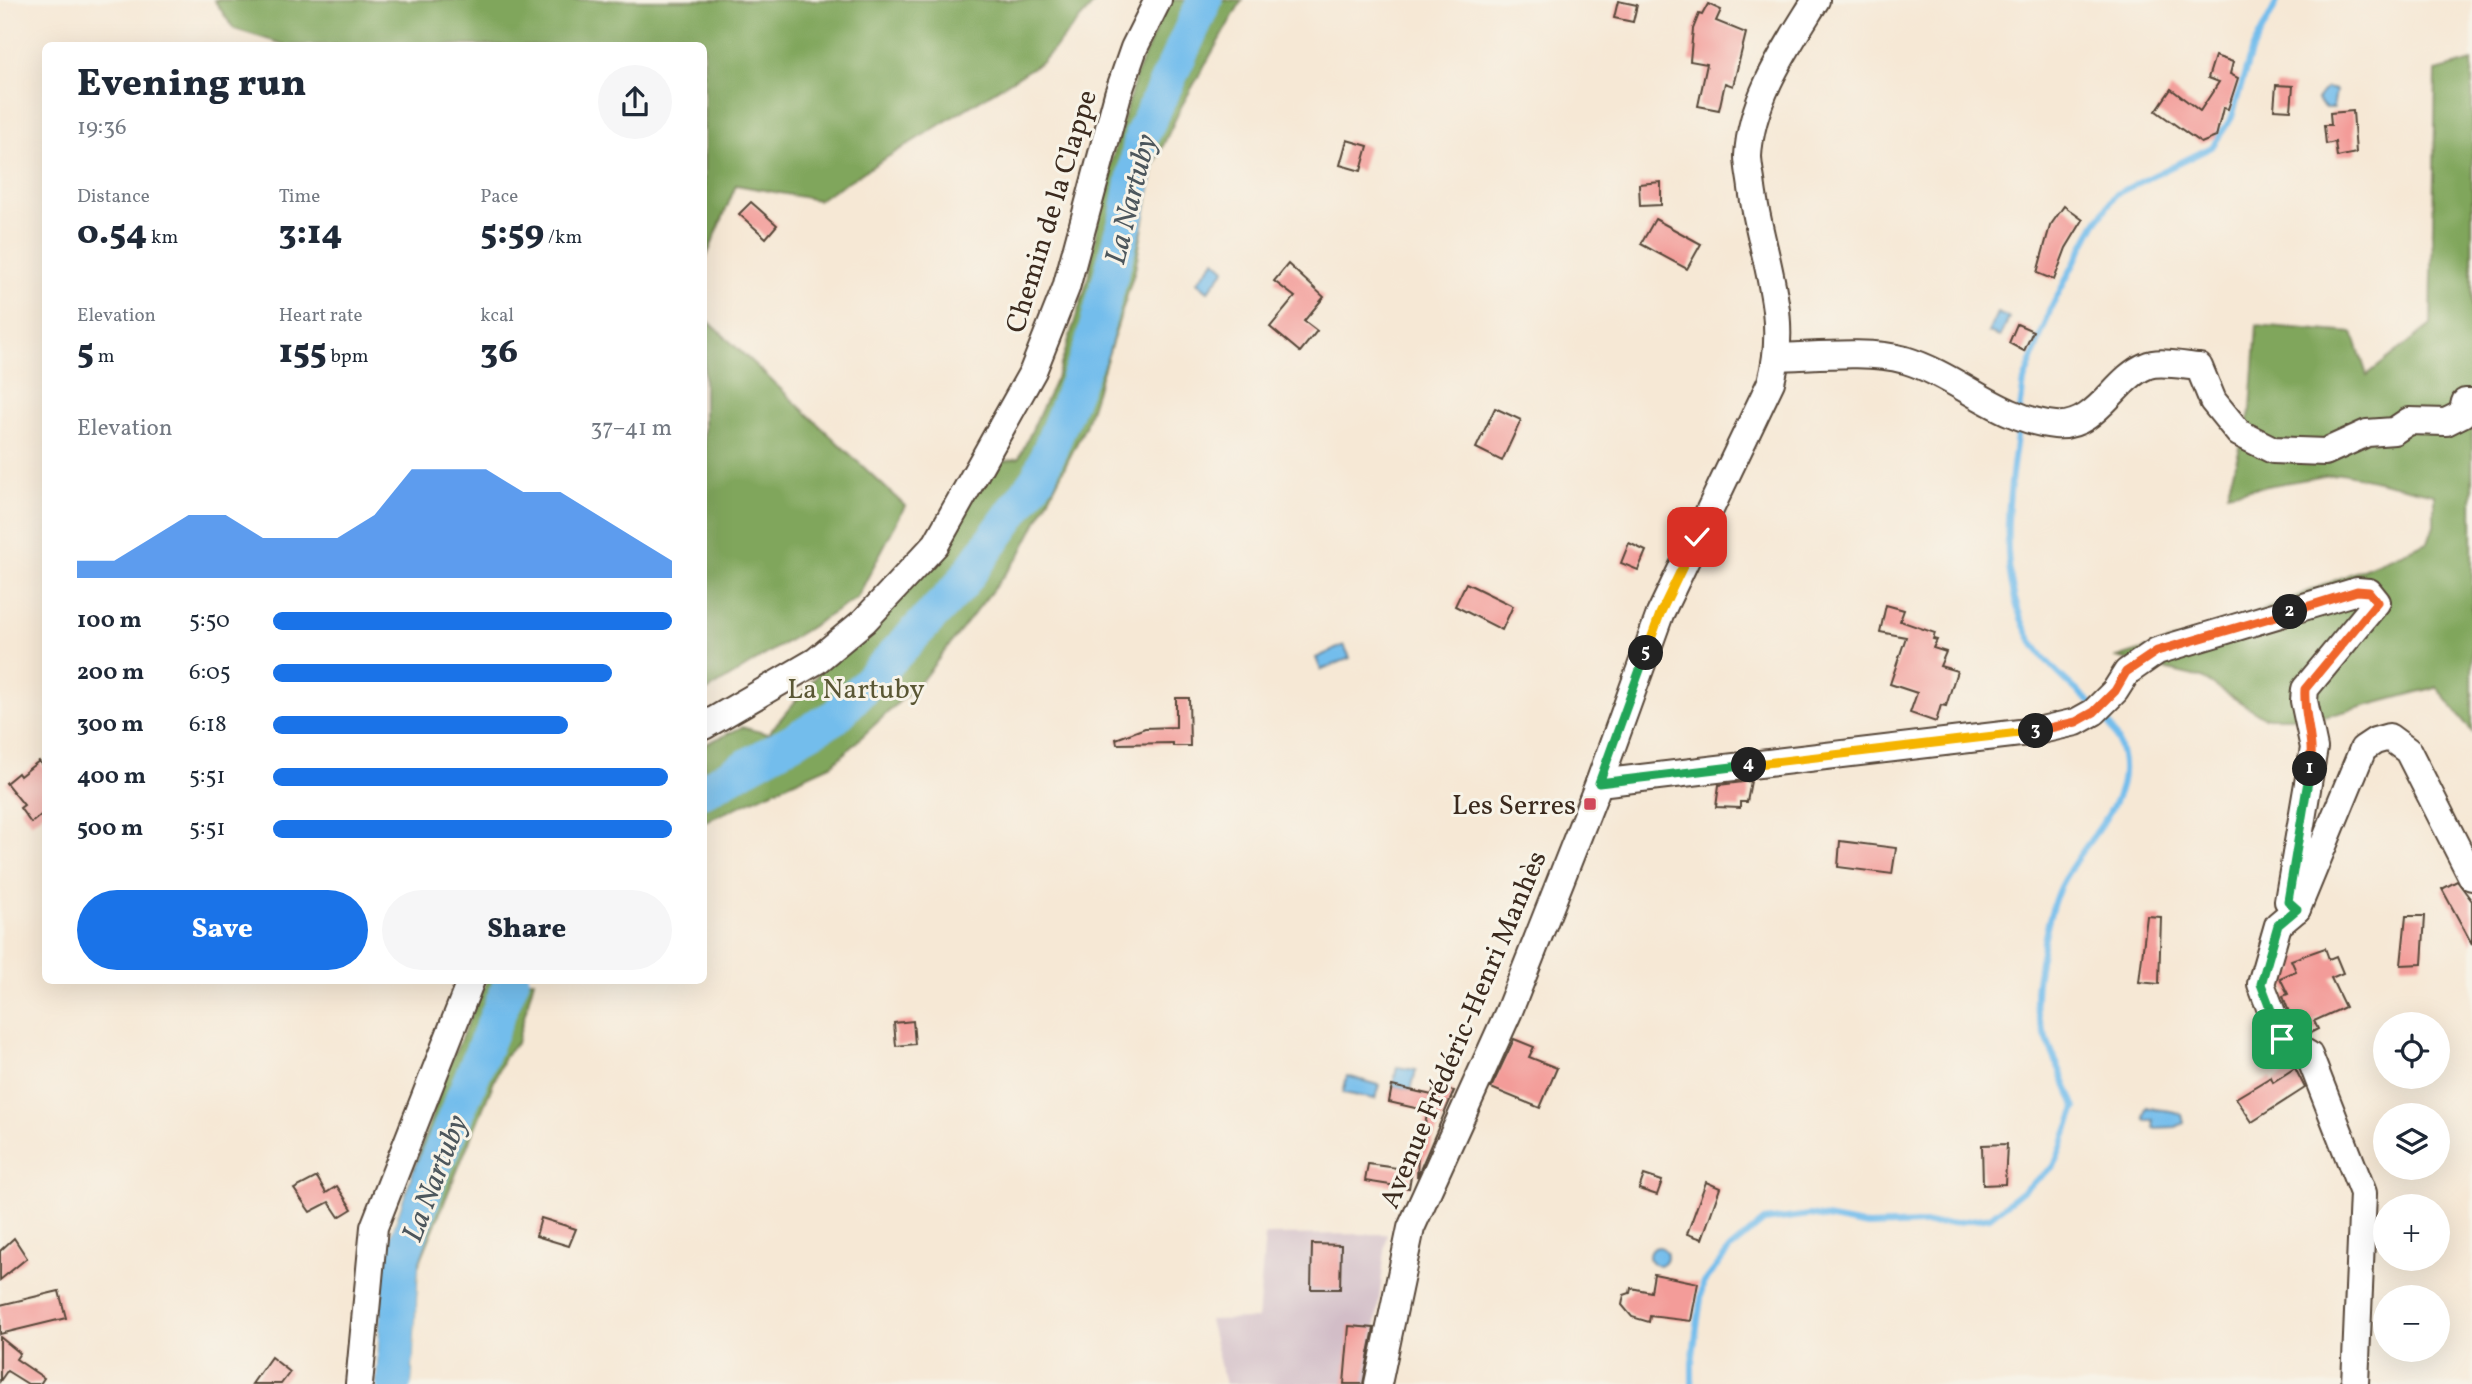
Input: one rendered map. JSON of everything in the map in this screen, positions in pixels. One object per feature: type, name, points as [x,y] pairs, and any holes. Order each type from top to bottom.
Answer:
[{"type":"street","name":"Chemin de la Clappe","points":[[707,724],[816,661],[864,621],[936,544],[1033,370],[1066,288],[1118,94],[1134,48],[1158,0]]},
{"type":"street","name":"Avenue Frédéric-Henri Manhès","points":[[1378,1384],[1411,1228],[1509,1011],[1599,783],[1660,614],[1771,382],[1778,357],[1779,321],[1756,219],[1748,156],[1761,101],[1775,68],[1816,0]]},
{"type":"street","points":[[1778,357],[1903,359],[1956,382],[2019,418],[2058,426],[2078,420],[2099,407],[2133,374],[2148,365],[2199,367],[2213,401],[2239,433],[2273,450],[2325,452],[2367,433],[2394,431],[2409,421],[2445,422],[2462,414],[2465,402],[2472,402]]},
{"type":"street","points":[[1599,783],[2023,733],[2076,722],[2094,712],[2115,691],[2126,672],[2157,651],[2357,591],[2369,592],[2377,602],[2305,689],[2304,701],[2314,748],[2288,901],[2297,909]]},
{"type":"street","points":[[2355,1384],[2363,1193],[2309,1055],[2282,1039],[2261,984],[2278,925],[2297,909],[2363,750],[2375,741],[2389,737],[2408,751],[2472,877]]},
{"type":"street","points":[[359,1384],[374,1227],[469,984]]},
{"type":"shaded area","points":[[1387,1234],[1369,1384],[1225,1384],[1209,1320],[1258,1319],[1265,1235]]},
{"type":"green space","points":[[214,0],[1097,0],[1043,61],[818,200],[736,185],[707,256],[707,42],[276,42],[234,29]]},
{"type":"green space","name":"La Nartuby","points":[[1169,0],[1242,0],[1181,107],[1154,165],[1135,270],[1085,427],[1020,555],[922,680],[833,764],[707,821],[707,744],[742,727],[768,734],[993,464],[1019,458],[1058,374],[1089,276],[1102,194],[1137,72]]},
{"type":"green space","points":[[2472,61],[2472,732],[2437,687],[2324,717],[2264,717],[2202,678],[2117,658],[2241,619],[2428,542],[2434,525],[2434,494],[2342,473],[2227,493],[2251,409],[2257,325],[2353,333],[2367,375],[2431,325],[2436,71]]},
{"type":"green space","points":[[707,320],[905,506],[857,598],[707,691]]},
{"type":"green space","name":"La Nartuby","points":[[485,984],[533,984],[517,1043],[504,1057],[418,1266],[411,1384],[377,1384],[384,1259],[448,1068]]},
{"type":"water","points":[[2326,88],[2336,90],[2333,108],[2325,108],[2317,100]]},
{"type":"water","points":[[1215,260],[1225,269],[1208,291],[1197,282]]},
{"type":"water","points":[[1997,313],[2009,318],[2000,337],[1988,333]]},
{"type":"water","points":[[1344,645],[1350,658],[1321,670],[1316,658]]},
{"type":"water","points":[[1397,1067],[1416,1070],[1411,1090],[1393,1086]]},
{"type":"water","points":[[1347,1076],[1379,1085],[1375,1099],[1343,1093]]},
{"type":"water","points":[[2147,1107],[2178,1113],[2182,1115],[2184,1123],[2176,1127],[2154,1128],[2153,1119],[2146,1121],[2144,1117]]},
{"type":"water","points":[[1658,1247],[1664,1250],[1667,1256],[1664,1262],[1658,1265],[1652,1262],[1649,1256],[1652,1250]]},
{"type":"building","points":[[1618,1],[1637,5],[1633,22],[1614,18]]},
{"type":"building","points":[[1708,4],[1721,10],[1716,21],[1746,33],[1733,86],[1725,83],[1719,110],[1698,106],[1707,64],[1690,61],[1693,29],[1699,14],[1702,15]]},
{"type":"building","points":[[2215,56],[2233,62],[2230,74],[2238,78],[2228,109],[2223,108],[2216,137],[2201,143],[2156,111],[2171,89],[2200,111],[2219,82],[2208,78]]},
{"type":"building","points":[[2276,85],[2293,86],[2291,110],[2274,109]]},
{"type":"building","points":[[2353,111],[2356,153],[2337,157],[2335,142],[2326,144],[2324,125],[2331,125],[2330,113]]},
{"type":"building","points":[[1347,140],[1368,146],[1361,171],[1340,165]]},
{"type":"building","points":[[1661,182],[1661,205],[1640,206],[1639,184]]},
{"type":"building","points":[[751,202],[777,225],[766,238],[739,214]]},
{"type":"building","points":[[2064,206],[2083,220],[2066,248],[2054,280],[2037,273],[2050,226]]},
{"type":"building","points":[[1655,219],[1701,244],[1687,269],[1641,244]]},
{"type":"building","points":[[1288,264],[1324,297],[1304,321],[1317,331],[1300,352],[1270,327],[1295,297],[1274,281]]},
{"type":"building","points":[[2017,324],[2033,331],[2024,351],[2009,343]]},
{"type":"building","points":[[1495,408],[1521,420],[1502,461],[1476,448]]},
{"type":"building","points":[[1629,543],[1646,551],[1638,570],[1621,563]]},
{"type":"building","points":[[1466,583],[1513,606],[1502,630],[1455,606]]},
{"type":"building","points":[[1886,605],[1904,610],[1900,621],[1935,633],[1933,639],[1937,640],[1933,648],[1946,652],[1940,666],[1957,671],[1946,706],[1941,705],[1936,722],[1910,713],[1917,693],[1890,684],[1906,637],[1880,632]]},
{"type":"building","points":[[1176,698],[1189,698],[1190,746],[1173,746],[1173,743],[1117,744],[1116,739],[1145,728],[1176,727]]},
{"type":"building","points":[[39,761],[42,765],[42,814],[31,823],[20,808],[24,805],[6,783],[18,773],[20,776]]},
{"type":"building","points":[[1751,781],[1747,802],[1740,802],[1740,808],[1716,807],[1719,785]]},
{"type":"building","points":[[1840,841],[1896,848],[1892,874],[1838,867]]},
{"type":"building","points":[[2457,881],[2472,901],[2472,944],[2442,889]]},
{"type":"building","points":[[2147,916],[2161,917],[2159,984],[2139,982]]},
{"type":"building","points":[[2406,916],[2425,916],[2422,964],[2401,965]]},
{"type":"building","points":[[2325,948],[2329,959],[2336,956],[2343,973],[2331,978],[2345,1007],[2314,1021],[2318,1029],[2306,1035],[2295,1028],[2283,996],[2288,994],[2280,978],[2296,971],[2291,960]]},
{"type":"building","points":[[913,1021],[915,1044],[896,1046],[894,1023]]},
{"type":"building","points":[[1514,1039],[1534,1047],[1529,1057],[1557,1068],[1540,1108],[1491,1088]]},
{"type":"building","points":[[2295,1068],[2305,1088],[2252,1122],[2236,1098],[2271,1077],[2273,1082]]},
{"type":"building","points":[[1392,1086],[1432,1095],[1434,1087],[1454,1091],[1417,1177],[1418,1154],[1428,1111],[1389,1102]]},
{"type":"building","points":[[2007,1144],[2005,1184],[1983,1185],[1982,1145]]},
{"type":"building","points":[[1368,1164],[1412,1170],[1409,1188],[1365,1181]]},
{"type":"building","points":[[1644,1175],[1662,1181],[1657,1195],[1639,1189]]},
{"type":"building","points":[[317,1177],[326,1193],[337,1186],[352,1209],[339,1217],[329,1202],[310,1212],[294,1189]]},
{"type":"building","points":[[1706,1182],[1720,1188],[1702,1239],[1687,1234]]},
{"type":"building","points":[[541,1218],[576,1229],[569,1246],[536,1236]]},
{"type":"building","points":[[14,1238],[27,1258],[0,1280],[0,1251]]},
{"type":"building","points":[[1312,1244],[1341,1245],[1340,1289],[1311,1289]]},
{"type":"building","points":[[1654,1274],[1698,1283],[1691,1321],[1650,1316],[1649,1322],[1632,1317],[1622,1305],[1624,1295],[1630,1293],[1631,1288],[1651,1292]]},
{"type":"building","points":[[59,1291],[66,1318],[0,1334],[0,1305]]},
{"type":"building","points":[[1349,1326],[1374,1328],[1363,1384],[1344,1384]]},
{"type":"building","points":[[0,1337],[20,1353],[16,1359],[44,1378],[40,1384],[28,1384],[7,1371],[0,1381]]},
{"type":"building","points":[[271,1357],[290,1372],[281,1384],[252,1384]]},
{"type":"waterway","name":"La Nartuby","points":[[707,788],[835,717],[960,586],[1039,476],[1091,348],[1128,212],[1142,135],[1205,0]]},
{"type":"waterway","points":[[2020,411],[2024,381],[2051,308],[2095,224],[2116,194],[2212,147],[2232,117],[2251,52],[2278,0]]},
{"type":"waterway","points":[[2019,422],[2008,526],[2008,552],[2016,603],[2025,628],[2038,650],[2054,669],[2092,704]]},
{"type":"waterway","points":[[1692,1384],[1692,1362],[1703,1284],[1730,1249],[1764,1221],[1810,1215],[1868,1226],[1952,1223],[1990,1217],[2054,1166],[2076,1108],[2038,1013],[2038,977],[2057,894],[2075,862],[2103,823],[2122,784],[2123,762],[2117,740],[2102,714]]},
{"type":"waterway","name":"La Nartuby","points":[[394,1384],[401,1261],[431,1175],[510,984]]},
{"type":"place","name":"Les Serres","points":[[1590,804]]},
{"type":"route","points":[[1697,537],[1660,614],[1599,783],[2037,731],[2076,722],[2094,712],[2115,691],[2126,672],[2157,651],[2357,591],[2369,592],[2377,602],[2305,689],[2304,701],[2314,748],[2288,901],[2297,909],[2278,925],[2261,984],[2282,1039]]}]
